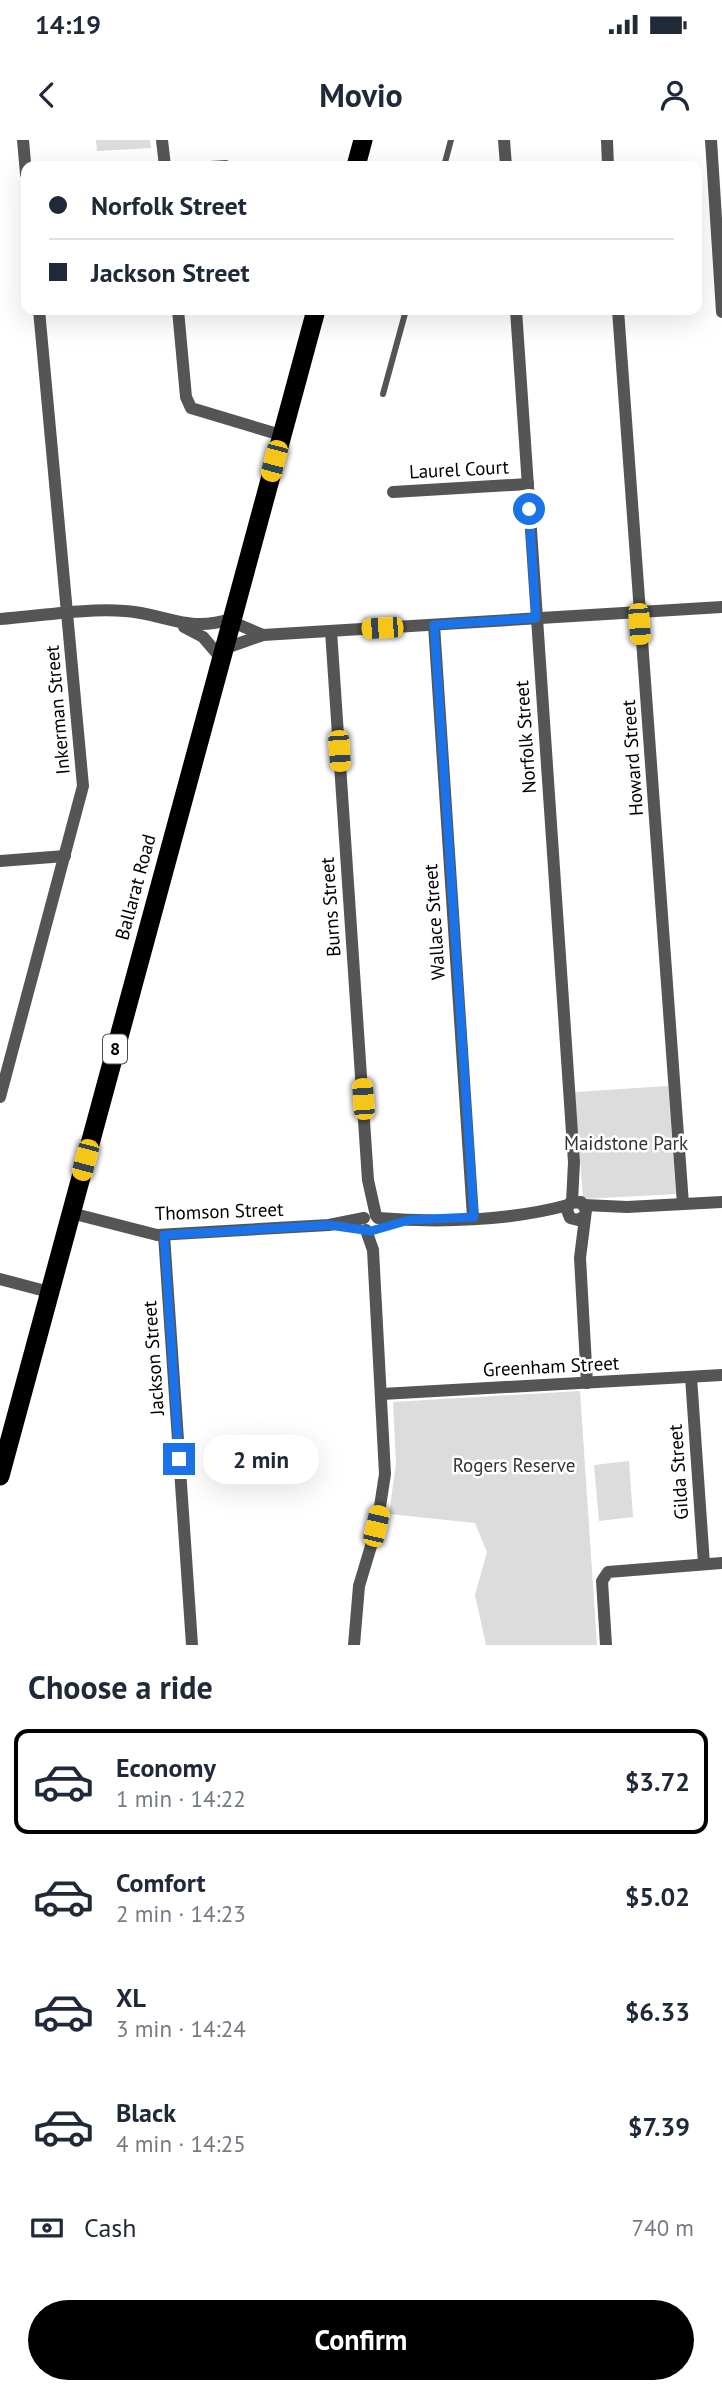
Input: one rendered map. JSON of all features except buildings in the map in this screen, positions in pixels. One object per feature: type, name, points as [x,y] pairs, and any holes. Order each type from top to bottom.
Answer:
[{"type":"highway","points":[[357,161],[363,140]]},
{"type":"highway","name":"Ballarat Road","points":[[0,1476],[315,315]]},
{"type":"street","points":[[23,140],[25,161]]},
{"type":"street","points":[[162,140],[164,161]]},
{"type":"street","points":[[504,140],[506,161]]},
{"type":"street","points":[[607,140],[608,161]]},
{"type":"street","points":[[710,140],[722,312]]},
{"type":"street","name":"Inkerman Street","points":[[0,1097],[83,786],[39,315]]},
{"type":"street","points":[[178,315],[186,397],[191,408],[281,435]]},
{"type":"street","name":"Norfolk Street","points":[[516,315],[587,1383]]},
{"type":"street","name":"Howard Street","points":[[618,315],[683,1204]]},
{"type":"street","name":"Laurel Court","points":[[393,492],[528,484]]},
{"type":"street","points":[[181,625],[203,637],[222,654],[263,635],[722,607]]},
{"type":"street","points":[[0,619],[126,611],[181,625],[202,626],[231,620],[263,635]]},
{"type":"street","name":"Wallace Street","points":[[434,625],[474,1217]]},
{"type":"street","name":"Burns Street","points":[[331,631],[386,1458],[383,1493],[359,1586],[354,1645]]},
{"type":"street","points":[[0,861],[65,856]]},
{"type":"street","name":"Thomson Street","points":[[71,1213],[164,1235],[722,1202]]},
{"type":"street","name":"Jackson Street","points":[[164,1235],[192,1645]]},
{"type":"street","points":[[0,1279],[49,1292]]},
{"type":"street","name":"Greenham Street","points":[[382,1394],[722,1375]]},
{"type":"street","name":"Gilda Street","points":[[691,1377],[704,1564]]},
{"type":"street","points":[[606,1645],[602,1592],[604,1576],[614,1570],[722,1563]]},
{"type":"lane","points":[[445,161],[451,140]]},
{"type":"lane","points":[[383,394],[405,315]]},
{"type":"green space","points":[[96,140],[150,140],[151,148],[97,151]]},
{"type":"green space","name":"Maidstone Park","points":[[668,1086],[676,1194],[583,1199],[575,1092]]},
{"type":"green space","name":"Rogers Reserve","points":[[580,1391],[597,1645],[486,1645],[475,1595],[487,1552],[475,1523],[389,1514],[396,1463],[393,1402]]},
{"type":"green space","points":[[629,1461],[633,1517],[599,1521],[594,1465]]},
{"type":"route","points":[[179,1459],[164,1235],[329,1225],[365,1228],[371,1231],[409,1220],[474,1217],[434,625],[536,618],[529,509]]}]
